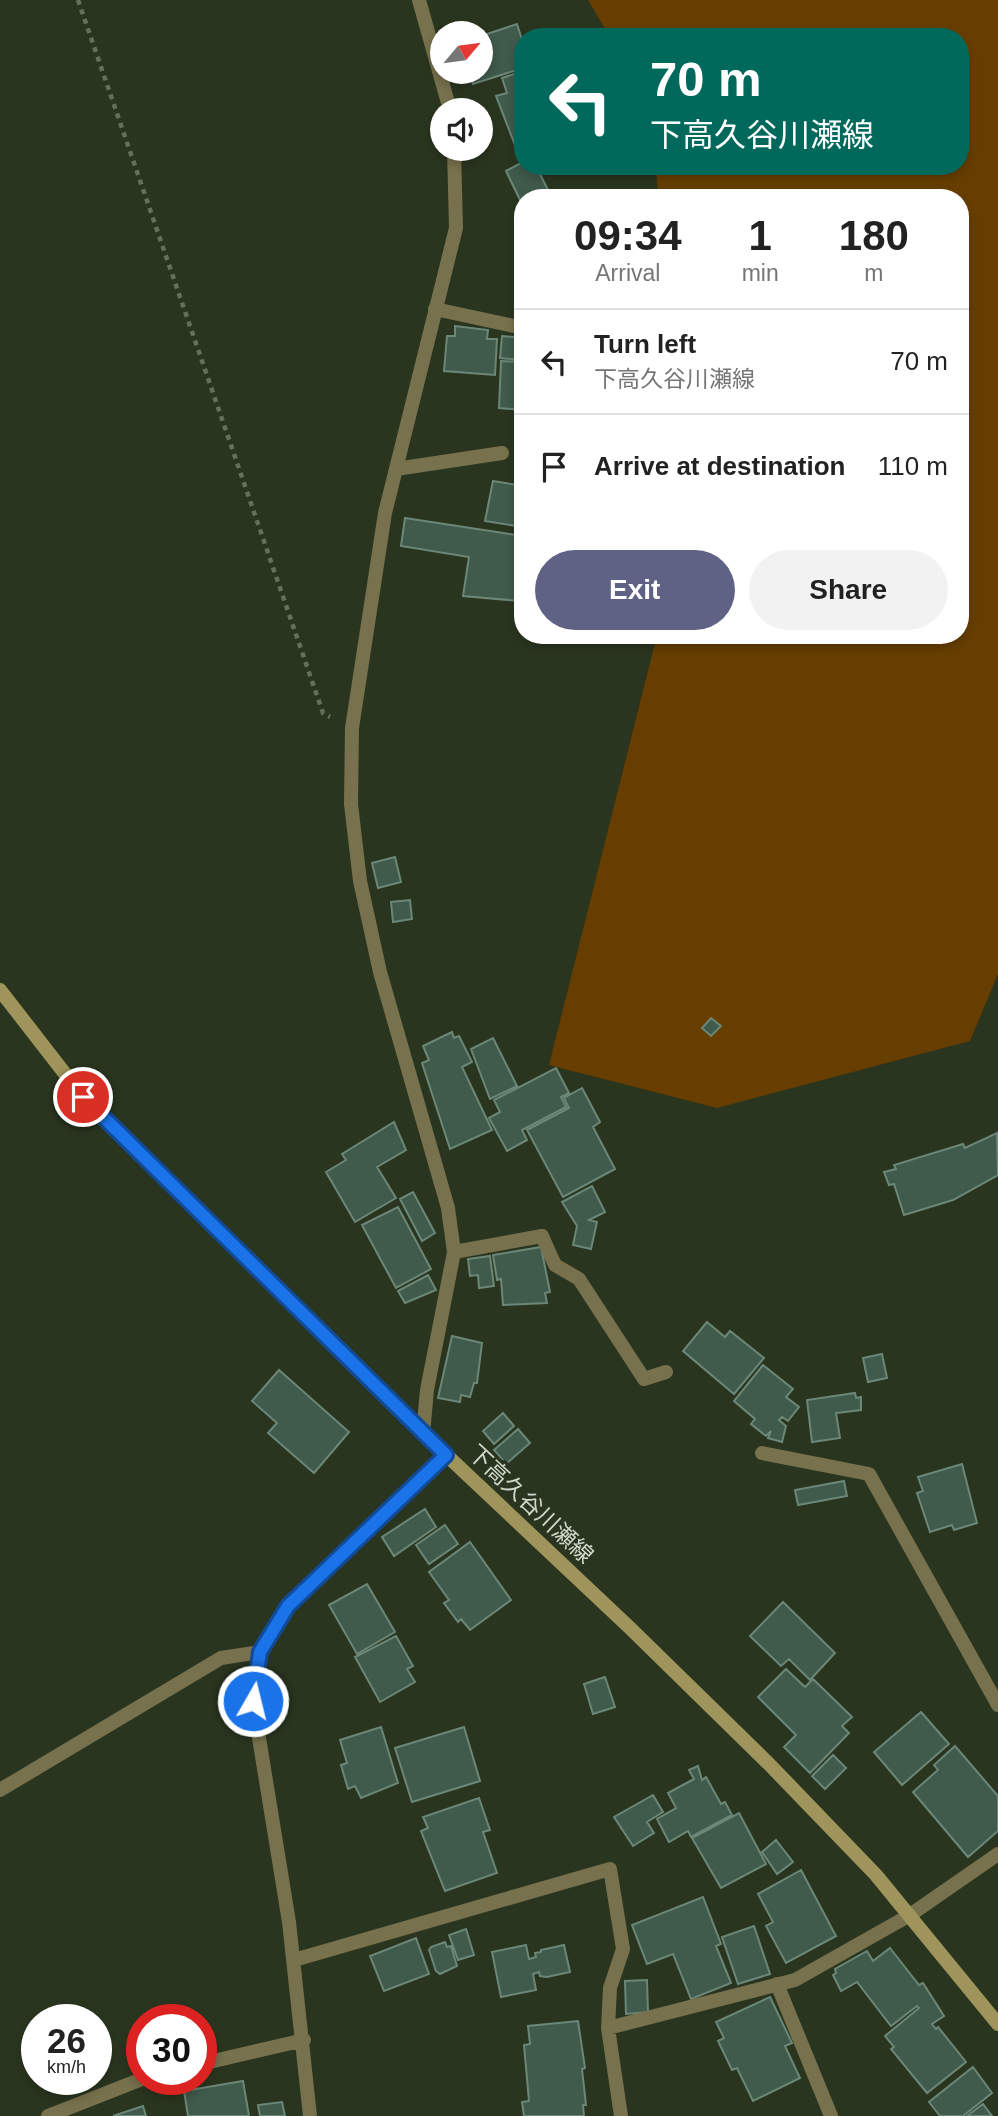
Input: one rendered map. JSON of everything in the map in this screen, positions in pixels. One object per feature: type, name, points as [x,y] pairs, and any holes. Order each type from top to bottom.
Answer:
[{"type":"main road","name":"下高久谷川瀬線","points":[[0,990],[83,1097],[423,1433],[630,1628],[769,1764],[910,1915],[998,2024]]},
{"type":"street","points":[[419,0],[447,98]]},
{"type":"street","points":[[423,1433],[427,1390],[454,1252],[447,1208],[380,972],[360,881],[351,804],[352,728],[383,526],[456,228],[454,161]]},
{"type":"street","points":[[435,309],[514,326]]},
{"type":"street","points":[[396,469],[502,453]]},
{"type":"street","points":[[454,1252],[542,1236],[555,1265],[579,1279],[644,1380],[666,1372]]},
{"type":"street","points":[[762,1453],[869,1474],[998,1705]]},
{"type":"street","points":[[310,2116],[294,1960],[253,1701],[260,1652],[288,1606],[446,1455]]},
{"type":"street","points":[[0,1790],[221,1658],[260,1652]]},
{"type":"street","points":[[608,2028],[794,1980],[910,1915],[998,1854]]},
{"type":"street","points":[[294,1960],[610,1869],[623,1950],[610,1988],[608,2028],[621,2116]]},
{"type":"street","points":[[777,1984],[831,2116]]},
{"type":"street","points":[[217,2060],[304,2040]]},
{"type":"street","points":[[48,2116],[126,2085]]},
{"type":"path","points":[[78,0],[323,713],[352,728]]},
{"type":"shaded area","points":[[588,0],[998,0],[998,974],[970,1041],[717,1108],[549,1065],[655,644],[969,644],[969,189],[657,189],[657,175],[969,175],[969,28],[605,28]]},
{"type":"building","points":[[517,24],[518,28],[514,28],[514,71],[494,77],[494,32]]},
{"type":"building","points":[[514,74],[514,143],[496,96],[507,93],[502,78]]},
{"type":"building","points":[[514,167],[514,175],[540,175],[548,189],[515,189],[506,171]]},
{"type":"building","points":[[455,326],[488,330],[487,339],[497,339],[495,375],[444,371],[447,336],[455,336]]},
{"type":"building","points":[[502,336],[514,337],[514,359],[500,358]]},
{"type":"building","points":[[501,361],[514,362],[514,409],[499,408]]},
{"type":"building","points":[[493,481],[514,484],[514,526],[485,521]]},
{"type":"building","points":[[405,518],[514,535],[514,600],[463,596],[469,557],[401,546]]},
{"type":"building","points":[[395,857],[401,882],[378,888],[372,863]]},
{"type":"building","points":[[410,900],[412,919],[393,922],[391,902]]},
{"type":"building","points":[[711,1018],[721,1026],[711,1036],[702,1028]]},
{"type":"building","points":[[452,1032],[454,1038],[459,1036],[472,1062],[462,1067],[492,1130],[450,1149],[422,1063],[429,1060],[423,1046]]},
{"type":"building","points":[[493,1038],[517,1086],[490,1099],[471,1049]]},
{"type":"building","points":[[556,1068],[569,1093],[561,1097],[566,1107],[522,1130],[527,1140],[507,1151],[489,1118],[500,1112],[494,1100]]},
{"type":"building","points":[[582,1088],[600,1122],[593,1127],[615,1169],[563,1197],[527,1130],[569,1108],[564,1098]]},
{"type":"building","points":[[394,1122],[406,1150],[377,1167],[396,1198],[355,1222],[326,1172],[346,1160],[342,1154]]},
{"type":"building","points":[[997,1133],[998,1175],[953,1200],[904,1215],[894,1184],[889,1185],[884,1172],[896,1169],[894,1165],[963,1144],[965,1148]]},
{"type":"building","points":[[592,1186],[605,1212],[589,1220],[597,1222],[591,1249],[573,1245],[577,1226],[562,1202]]},
{"type":"building","points":[[413,1192],[435,1233],[422,1241],[400,1199]]},
{"type":"building","points":[[398,1207],[431,1269],[396,1288],[362,1225]]},
{"type":"building","points":[[541,1247],[550,1292],[545,1293],[547,1303],[503,1305],[501,1279],[497,1280],[493,1255]]},
{"type":"building","points":[[490,1256],[494,1286],[479,1288],[478,1275],[470,1276],[468,1259]]},
{"type":"building","points":[[428,1275],[436,1290],[405,1303],[398,1291]]},
{"type":"building","points":[[707,1322],[725,1337],[730,1331],[764,1358],[734,1394],[683,1351]]},
{"type":"building","points":[[452,1336],[482,1343],[477,1383],[474,1383],[470,1397],[461,1395],[460,1402],[438,1398]]},
{"type":"building","points":[[882,1354],[887,1378],[868,1382],[863,1358]]},
{"type":"building","points":[[763,1365],[793,1389],[786,1397],[799,1407],[788,1421],[782,1417],[779,1420],[786,1426],[782,1442],[768,1438],[771,1431],[766,1436],[751,1424],[755,1419],[734,1401]]},
{"type":"building","points":[[279,1370],[349,1432],[314,1473],[268,1433],[277,1423],[252,1401]]},
{"type":"building","points":[[855,1393],[856,1398],[861,1397],[861,1410],[836,1413],[840,1438],[812,1442],[807,1400]]},
{"type":"building","points":[[503,1413],[514,1426],[494,1444],[483,1431]]},
{"type":"building","points":[[518,1429],[530,1443],[506,1464],[494,1450]]},
{"type":"building","points":[[962,1464],[977,1523],[954,1530],[952,1525],[930,1532],[917,1493],[923,1491],[918,1477]]},
{"type":"building","points":[[844,1481],[847,1496],[798,1505],[795,1490]]},
{"type":"building","points":[[425,1509],[436,1527],[394,1556],[382,1537]]},
{"type":"building","points":[[445,1525],[458,1544],[429,1564],[416,1545]]},
{"type":"building","points":[[470,1542],[511,1600],[470,1630],[461,1619],[458,1622],[444,1603],[449,1600],[429,1572]]},
{"type":"building","points":[[367,1584],[395,1632],[357,1654],[329,1605]]},
{"type":"building","points":[[783,1602],[835,1653],[810,1680],[789,1659],[781,1666],[750,1636]]},
{"type":"building","points":[[396,1636],[413,1666],[407,1669],[415,1682],[380,1702],[355,1657]]},
{"type":"building","points":[[786,1669],[805,1687],[813,1679],[852,1717],[842,1726],[849,1733],[810,1773],[784,1747],[796,1735],[758,1697]]},
{"type":"building","points":[[605,1677],[615,1707],[593,1714],[584,1684]]},
{"type":"building","points":[[921,1712],[949,1744],[902,1785],[874,1752]]},
{"type":"building","points":[[381,1727],[398,1783],[361,1798],[355,1786],[348,1789],[341,1765],[347,1763],[340,1740]]},
{"type":"building","points":[[464,1727],[480,1781],[412,1802],[395,1748]]},
{"type":"building","points":[[955,1746],[998,1796],[998,1831],[968,1857],[913,1792],[938,1770],[934,1765]]},
{"type":"building","points":[[833,1755],[846,1768],[825,1789],[812,1776]]},
{"type":"building","points":[[698,1766],[702,1780],[706,1777],[721,1804],[725,1802],[732,1815],[691,1837],[688,1831],[669,1842],[657,1819],[676,1808],[668,1793],[694,1779],[689,1770]]},
{"type":"building","points":[[653,1795],[663,1812],[647,1822],[654,1833],[633,1846],[614,1817]]},
{"type":"building","points":[[479,1798],[490,1830],[483,1832],[497,1873],[445,1891],[421,1831],[428,1828],[423,1817]]},
{"type":"building","points":[[739,1813],[766,1864],[721,1888],[692,1838]]},
{"type":"building","points":[[776,1840],[793,1862],[777,1874],[762,1852]]},
{"type":"building","points":[[801,1870],[836,1936],[786,1963],[766,1926],[773,1922],[758,1894]]},
{"type":"building","points":[[703,1897],[721,1944],[716,1946],[731,1983],[691,1999],[673,1954],[647,1964],[632,1925]]},
{"type":"building","points":[[754,1926],[770,1974],[738,1984],[722,1937]]},
{"type":"building","points":[[466,1929],[474,1955],[458,1960],[449,1935]]},
{"type":"building","points":[[416,1938],[429,1974],[384,1991],[370,1956]]},
{"type":"building","points":[[445,1942],[447,1947],[451,1946],[457,1966],[440,1974],[436,1971],[429,1950]]},
{"type":"building","points":[[526,1945],[529,1959],[536,1957],[535,1953],[541,1950],[564,1945],[570,1972],[547,1977],[540,1976],[539,1972],[533,1974],[536,1990],[501,1997],[492,1952]]},
{"type":"building","points":[[890,1948],[919,1985],[923,1983],[944,2016],[932,2024],[936,2029],[938,2027],[966,2062],[927,2093],[891,2049],[894,2047],[885,2036],[919,2008],[917,2006],[891,2026],[857,1982],[841,1991],[833,1975],[836,1973],[835,1969],[867,1951],[873,1961]]},
{"type":"building","points":[[647,1980],[648,2012],[626,2014],[625,1981]]},
{"type":"building","points":[[770,1997],[792,2043],[785,2046],[800,2078],[753,2101],[737,2068],[732,2070],[718,2041],[724,2038],[716,2022]]},
{"type":"building","points":[[578,2021],[585,2068],[582,2069],[586,2105],[583,2105],[584,2116],[524,2116],[522,2102],[529,2101],[524,2045],[530,2044],[528,2026]]},
{"type":"building","points":[[973,2067],[992,2093],[963,2116],[940,2116],[929,2102]]},
{"type":"building","points":[[243,2081],[249,2116],[188,2116],[185,2095],[217,2095],[217,2085]]},
{"type":"building","points":[[282,2102],[285,2116],[260,2116],[258,2105]]},
{"type":"building","points":[[983,2104],[992,2116],[967,2116]]},
{"type":"building","points":[[143,2106],[146,2116],[113,2116]]},
{"type":"route","points":[[83,1097],[446,1455],[288,1606],[260,1652],[253,1701]]}]
